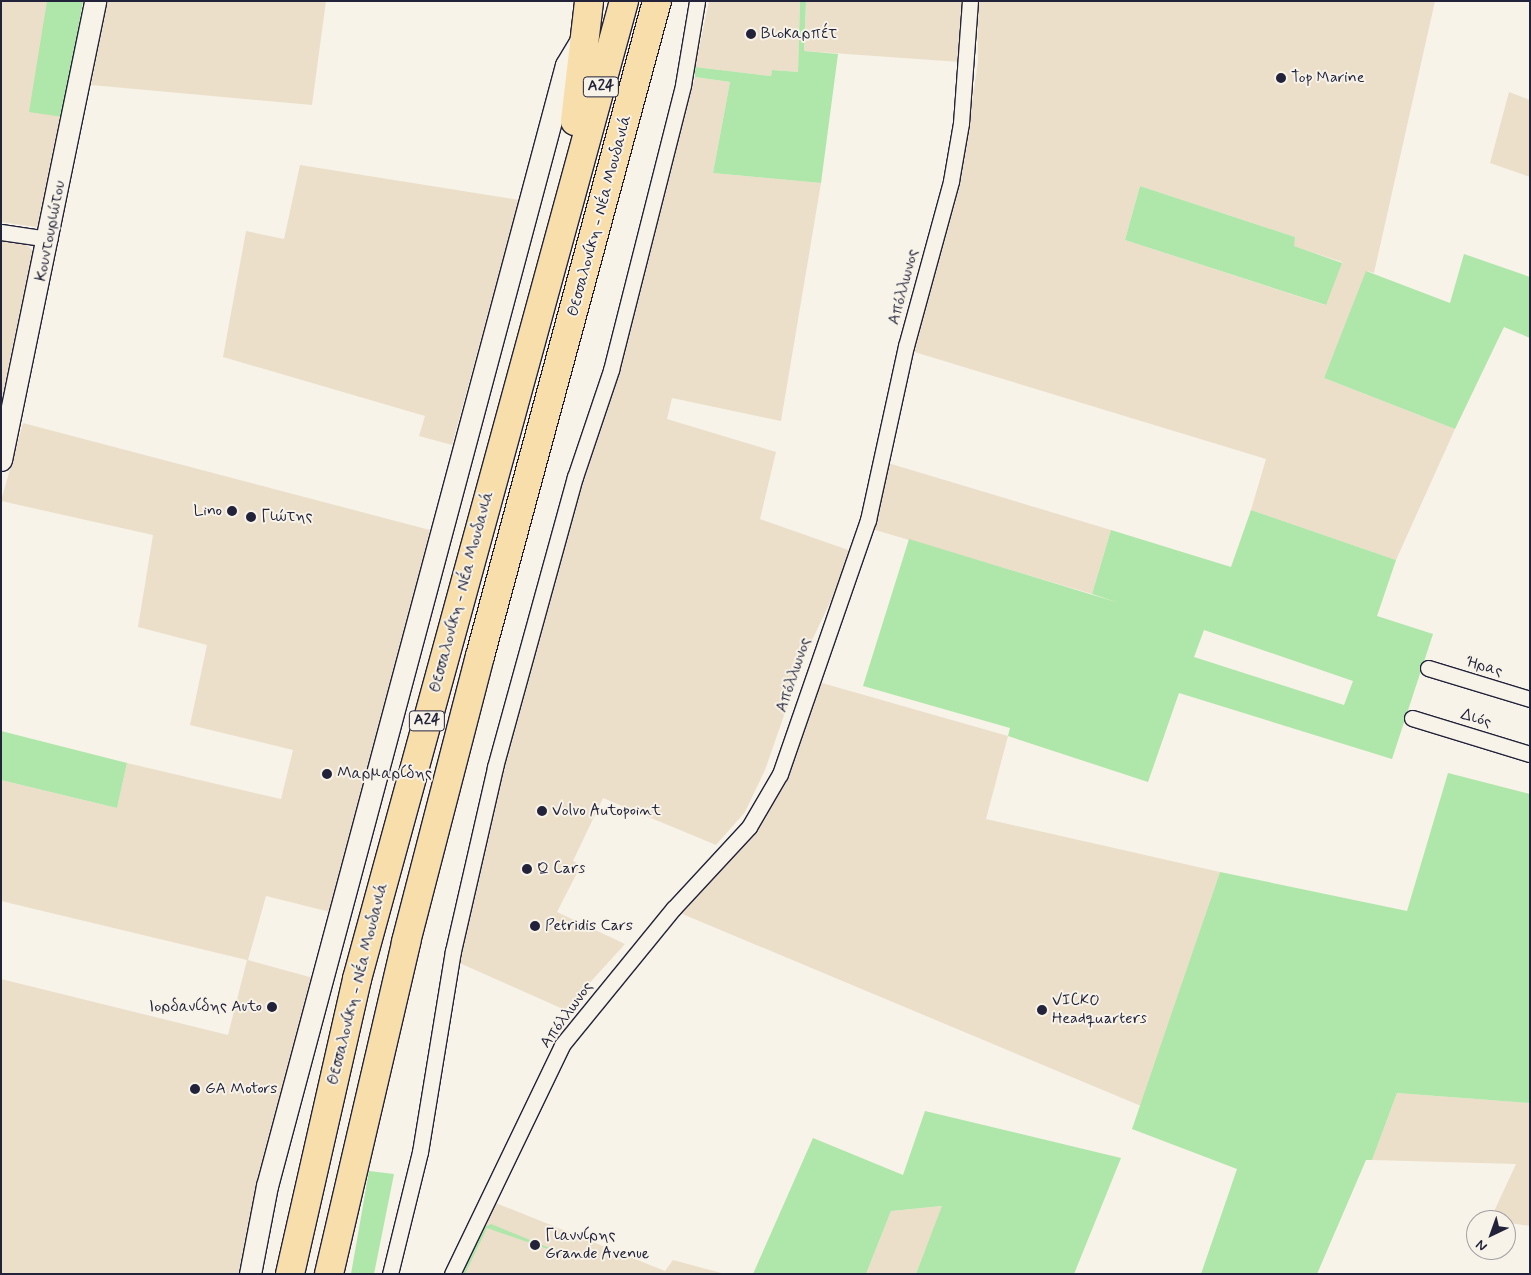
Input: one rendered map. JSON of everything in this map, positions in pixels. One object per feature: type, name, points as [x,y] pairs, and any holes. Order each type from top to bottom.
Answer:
[{"type":"highway","points":[[577,172],[573,132],[588,31],[589,1]]},
{"type":"highway","name":"Θεσσαλονίκη - Νέα Μουδανιά","points":[[290,1274],[360,970],[624,1]]},
{"type":"highway","name":"Θεσσαλονίκη - Νέα Μουδανιά","points":[[329,1274],[400,970],[480,656],[658,1]]},
{"type":"street","name":"Κουντουριώτου","points":[[1,460],[49,239],[95,1]]},
{"type":"street","points":[[390,1274],[420,1152],[453,951],[495,767],[575,477],[611,370],[683,85],[698,1]]},
{"type":"street","name":"Απόλλωνος","points":[[452,1274],[562,1045],[673,909],[748,827],[780,774],[870,511],[906,346],[951,180],[961,123],[970,1]]},
{"type":"street","points":[[250,1274],[267,1186],[566,65],[588,31]]},
{"type":"street","points":[[1,232],[49,239]]},
{"type":"street","name":"Ήρας","points":[[1428,668],[1530,699]]},
{"type":"street","name":"Διός","points":[[1412,718],[1530,754]]},
{"type":"shaded area","points":[[1,1],[83,1],[45,219],[36,227],[1,222]]},
{"type":"shaded area","points":[[107,1],[326,1],[312,105],[91,85]]},
{"type":"shaded area","name":"Βιοκαρπέτ","points":[[709,1],[800,1],[798,72],[772,70],[771,76],[695,67]]},
{"type":"shaded area","points":[[806,1],[963,1],[960,62],[804,51]]},
{"type":"shaded area","points":[[977,1],[1435,1],[1374,273],[1367,271],[1324,378],[1455,429],[1396,560],[1251,510],[1266,459],[911,351],[968,129],[978,62]],"holes":[[[1140,186],[1295,237],[1293,246],[1342,262],[1325,305],[1125,240]]]},
{"type":"shaded area","points":[[695,77],[730,82],[713,173],[821,183],[781,421],[672,398],[667,419],[776,452],[760,519],[854,552],[805,655],[765,770],[745,812],[716,845],[603,798],[573,861],[581,865],[557,912],[625,944],[565,1010],[455,961],[469,920],[484,824],[566,534],[609,403]]},
{"type":"shaded area","points":[[1509,92],[1530,100],[1530,177],[1490,163]]},
{"type":"shaded area","points":[[300,165],[519,200],[452,445],[419,436],[425,416],[223,357],[246,231],[284,239]]},
{"type":"shaded area","points":[[1,241],[26,244],[35,253],[1,416]]},
{"type":"shaded area","points":[[23,423],[430,530],[334,913],[266,896],[248,960],[317,979],[244,1274],[1,1274],[1,979],[228,1035],[247,960],[1,901],[1,780],[117,808],[127,763],[281,799],[293,750],[190,725],[207,645],[138,627],[153,535],[1,501]]},
{"type":"shaded area","points":[[888,463],[1111,530],[1092,594],[872,529]]},
{"type":"shaded area","name":"VICKO Headquarters","points":[[815,681],[1008,736],[986,819],[1220,872],[1141,1106],[680,913],[779,793],[795,755]]},
{"type":"shaded area","points":[[1397,1093],[1530,1103],[1530,1226],[1516,1224],[1516,1210],[1495,1210],[1516,1164],[1372,1160]]},
{"type":"shaded area","name":"Γιαννίρης Grande Avenue","points":[[491,1201],[665,1271],[673,1260],[725,1274],[456,1274]]},
{"type":"shaded area","points":[[943,1206],[916,1274],[866,1274],[891,1211]]},
{"type":"green space","points":[[47,1],[83,1],[63,117],[29,112]]},
{"type":"green space","points":[[800,1],[806,1],[804,51],[838,54],[821,183],[713,173],[730,82],[695,77],[695,67],[771,76],[772,70],[798,72]]},
{"type":"green space","points":[[1140,186],[1295,237],[1294,246],[1342,263],[1326,305],[1125,240]]},
{"type":"green space","points":[[1464,254],[1530,277],[1530,338],[1504,327],[1455,429],[1324,378],[1366,271],[1450,303]]},
{"type":"green space","points":[[1251,510],[1396,560],[1377,616],[1433,634],[1392,759],[1179,693],[1148,782],[1008,736],[1010,728],[863,686],[909,539],[1119,603],[1092,594],[1111,530],[1231,567]],"holes":[[[1204,630],[1353,681],[1344,705],[1194,657]]]},
{"type":"green space","points":[[1,731],[127,763],[117,808],[1,780]]},
{"type":"green space","points":[[1448,773],[1530,794],[1530,1103],[1397,1093],[1372,1160],[1366,1160],[1317,1274],[1201,1274],[1237,1169],[1132,1129],[1220,872],[1407,911]]},
{"type":"green space","points":[[925,1111],[1121,1158],[1074,1274],[916,1274],[942,1206],[891,1211],[866,1274],[753,1274],[813,1138],[903,1175]]},
{"type":"green space","points":[[369,1171],[394,1174],[374,1274],[351,1274]]},
{"type":"green space","points":[[491,1224],[574,1258],[487,1228],[465,1274],[456,1274],[477,1230]]},
{"type":"place","name":"Βιοκαρπέτ","points":[[751,34]]},
{"type":"place","name":"Top Marine","points":[[1281,78]]},
{"type":"place","name":"Lino","points":[[232,511]]},
{"type":"place","name":"Γιώτης","points":[[251,517]]},
{"type":"place","name":"Μαρμαρίδης","points":[[327,774]]},
{"type":"place","name":"Volvo Autopoint","points":[[542,811]]},
{"type":"place","name":"Q Cars","points":[[527,869]]},
{"type":"place","name":"Petridis Cars","points":[[535,926]]},
{"type":"place","name":"Ιορδανίδης Auto","points":[[272,1007]]},
{"type":"place","name":"VICKO Headquarters","points":[[1042,1010]]},
{"type":"place","name":"GA Motors","points":[[195,1089]]},
{"type":"place","name":"Γιαννίρης Grande Avenue","points":[[535,1245]]}]
